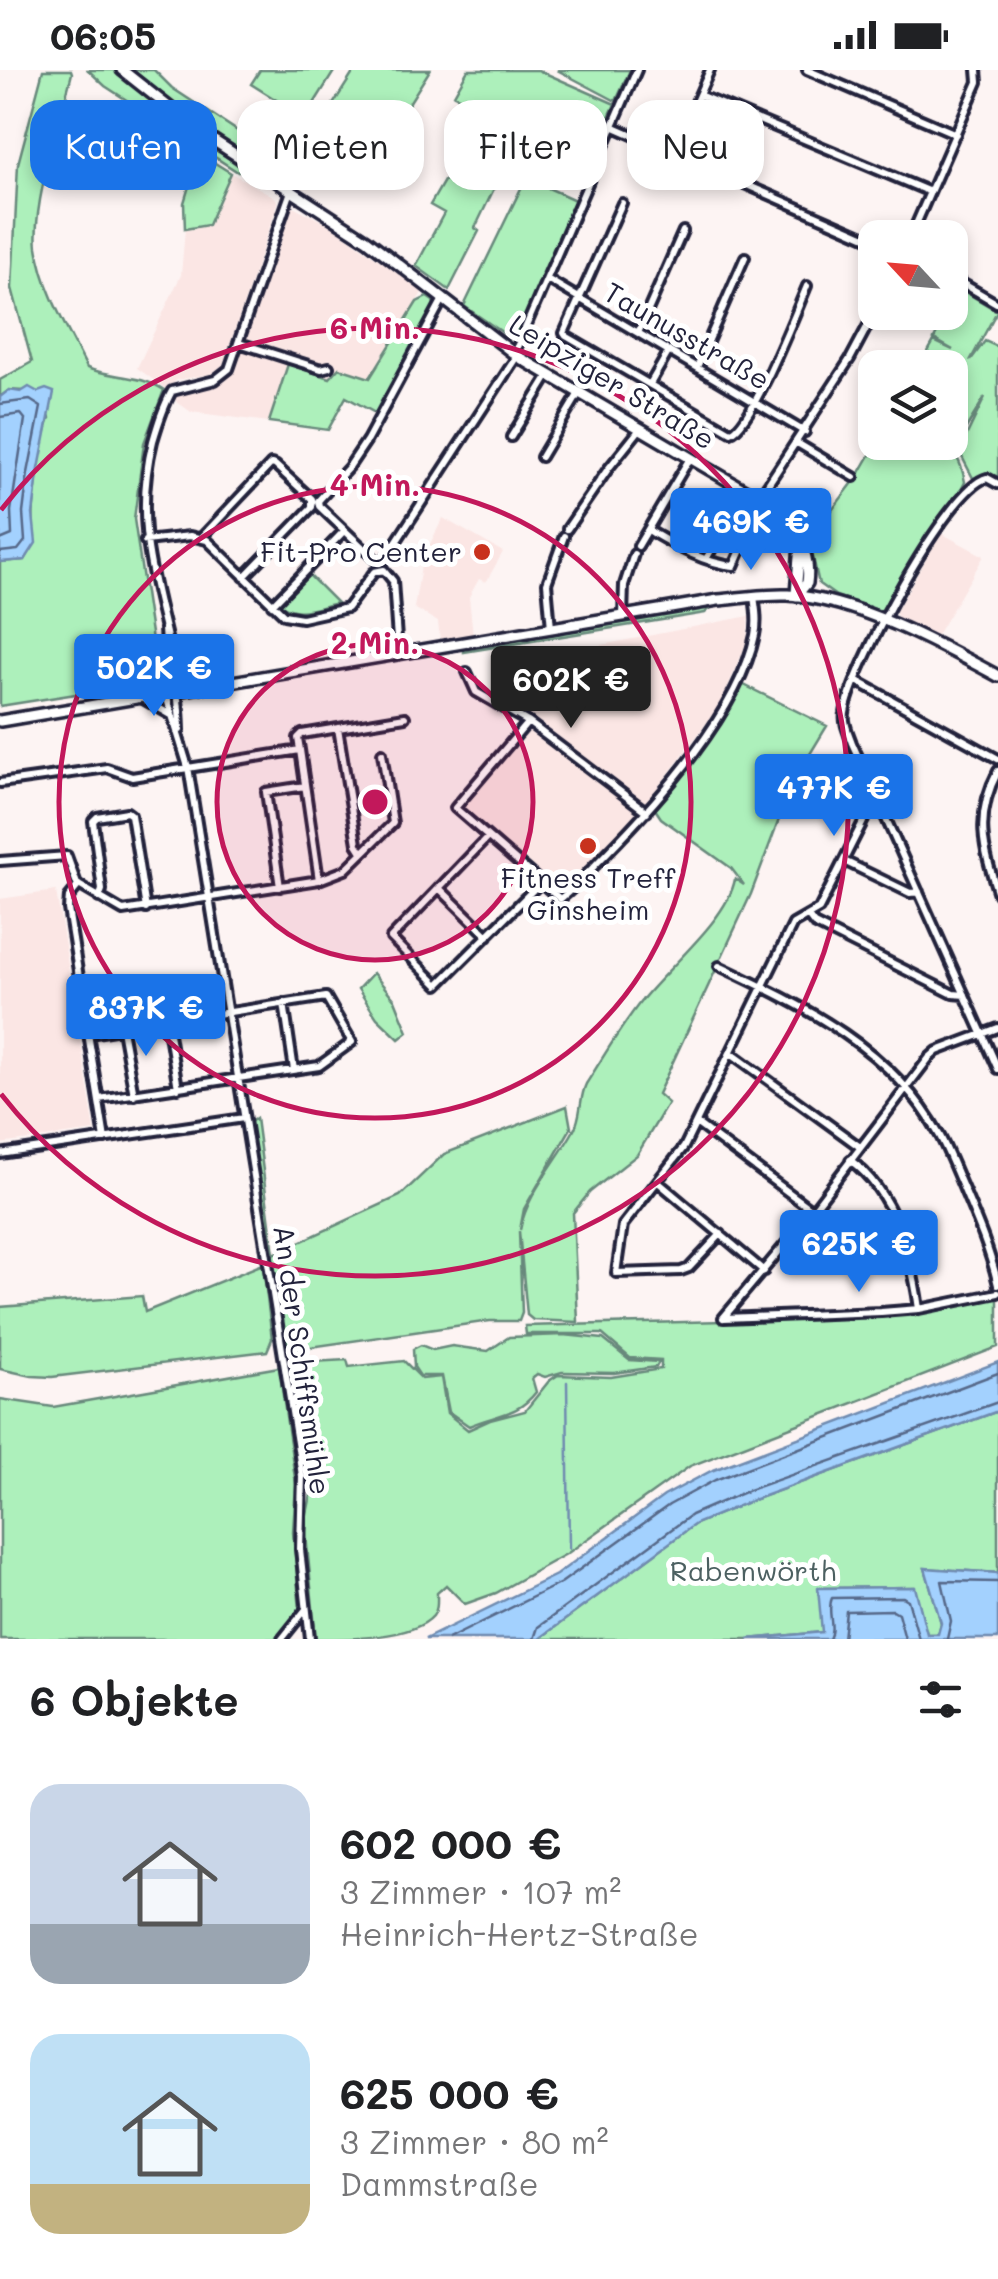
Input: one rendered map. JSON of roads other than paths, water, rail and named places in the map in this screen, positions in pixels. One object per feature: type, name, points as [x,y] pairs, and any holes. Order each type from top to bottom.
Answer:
[{"type":"main road","name":"Leipziger Straße","points":[[122,70],[199,131],[367,240],[516,355],[759,498],[786,518],[800,542],[808,576]]},
{"type":"main road","points":[[796,596],[800,542]]},
{"type":"main road","points":[[808,576],[826,602]]},
{"type":"main road","points":[[796,596],[806,586],[808,576]]},
{"type":"main road","points":[[0,721],[754,597],[796,596],[826,602],[929,639],[998,676]]},
{"type":"street","points":[[201,538],[272,605],[291,617],[348,608],[386,559],[516,355],[637,70]]},
{"type":"street","points":[[697,100],[710,70]]},
{"type":"street","points":[[807,70],[956,134]]},
{"type":"street","points":[[918,220],[979,72]]},
{"type":"street","points":[[699,95],[930,192]]},
{"type":"street","points":[[612,126],[627,132]]},
{"type":"street","points":[[760,190],[858,233]]},
{"type":"street","points":[[180,736],[171,715],[176,669],[145,541],[143,500],[148,464],[167,399],[178,388],[221,377],[228,369],[291,191]]},
{"type":"street","points":[[622,203],[564,333],[731,432],[740,429],[756,401],[807,286]]},
{"type":"street","points":[[638,333],[683,231]]},
{"type":"street","points":[[697,367],[745,257]]},
{"type":"street","name":"Taunusstraße","points":[[547,279],[805,432]]},
{"type":"street","points":[[968,286],[998,304]]},
{"type":"street","points":[[244,577],[317,506],[319,498],[349,467],[443,299]]},
{"type":"street","points":[[759,498],[805,432],[864,330]]},
{"type":"street","points":[[239,342],[320,370],[329,367]]},
{"type":"street","points":[[650,384],[669,351]]},
{"type":"street","points":[[511,437],[549,375]]},
{"type":"street","points":[[541,457],[579,393]]},
{"type":"street","points":[[551,628],[547,583],[565,532],[641,428]]},
{"type":"street","points":[[797,443],[854,477]]},
{"type":"street","points":[[638,546],[691,457]]},
{"type":"street","points":[[145,541],[201,538],[271,464],[387,572],[393,581],[398,654]]},
{"type":"street","points":[[998,484],[987,478],[974,483],[942,524],[882,621],[844,718],[998,1069]]},
{"type":"street","points":[[272,605],[344,530]]},
{"type":"street","points":[[648,530],[706,559],[734,566],[745,541],[722,530],[706,559]]},
{"type":"street","points":[[623,616],[624,585],[634,554]]},
{"type":"street","points":[[528,722],[455,808],[560,900],[647,812],[716,722],[739,680],[756,631],[754,597]]},
{"type":"street","points":[[164,628],[180,736]]},
{"type":"street","points":[[176,669],[206,686]]},
{"type":"street","points":[[468,672],[476,692],[528,722],[647,812]]},
{"type":"street","points":[[857,681],[998,759]]},
{"type":"street","points":[[137,697],[171,715]]},
{"type":"street","points":[[319,880],[299,735],[404,717]]},
{"type":"street","points":[[338,728],[356,844],[362,852]]},
{"type":"street","name":"An der Schiffsmühle","points":[[180,736],[210,899],[302,1476],[300,1550],[310,1639]]},
{"type":"street","points":[[0,783],[107,768],[132,777],[300,750]]},
{"type":"street","points":[[0,861],[63,854],[70,858],[79,885],[116,909],[146,909],[319,880],[345,870],[392,823],[382,753]]},
{"type":"street","points":[[998,771],[983,807],[982,829],[998,894]]},
{"type":"street","points":[[280,888],[266,792],[305,786]]},
{"type":"street","points":[[721,1234],[689,1268],[681,1271],[616,1273],[624,1225],[684,1148],[793,924],[819,909],[866,816],[882,808]]},
{"type":"street","points":[[98,898],[102,890],[93,820],[129,813],[146,909]]},
{"type":"street","points":[[488,837],[390,938],[438,985],[540,884]]},
{"type":"street","points":[[844,860],[910,893],[919,892]]},
{"type":"street","points":[[79,885],[69,898],[68,909],[105,1139]]},
{"type":"street","points":[[439,888],[488,936]]},
{"type":"street","points":[[808,916],[814,924],[953,994],[965,995]]},
{"type":"street","points":[[719,966],[833,1025],[905,1086],[941,1137],[990,1249],[998,1286]]},
{"type":"street","points":[[88,1034],[326,998],[352,1042],[319,1066],[99,1099]]},
{"type":"street","points":[[284,1003],[294,1070]]},
{"type":"street","points":[[167,1022],[178,1088]]},
{"type":"street","points":[[998,1028],[937,1051],[905,1086],[803,1223],[723,1318],[919,1308],[998,1293]]},
{"type":"street","points":[[122,1029],[134,1095]]},
{"type":"street","points":[[732,1052],[860,1147]]},
{"type":"street","points":[[0,1154],[244,1118]]},
{"type":"street","points":[[696,1123],[812,1210]]},
{"type":"street","points":[[850,1160],[876,1182],[914,1269],[919,1308]]},
{"type":"street","points":[[658,1182],[764,1271]]},
{"type":"street","points":[[803,1223],[820,1236],[859,1244],[897,1229]]},
{"type":"street","points":[[282,1639],[307,1608]]},
{"type":"water","points":[[29,387],[38,392],[54,392],[33,514],[36,543],[25,560],[0,562],[0,397],[9,390],[21,392]]},
{"type":"water","points":[[998,1362],[998,1411],[695,1524],[539,1639],[425,1639],[556,1575],[664,1496],[711,1471]]},
{"type":"water","points":[[925,1568],[998,1573],[998,1639],[748,1639],[822,1632],[818,1588],[915,1587],[927,1634],[938,1634],[941,1623]]},
{"type":"waterway","points":[[567,1382],[569,1549]]},
{"type":"place","name":"Fit-Pro Center","points":[[482,552]]},
{"type":"place","name":"Fitness Treff Ginsheim","points":[[588,846]]},
{"type":"park label","name":"Rabenwörth","points":[[753,1571]]}]
